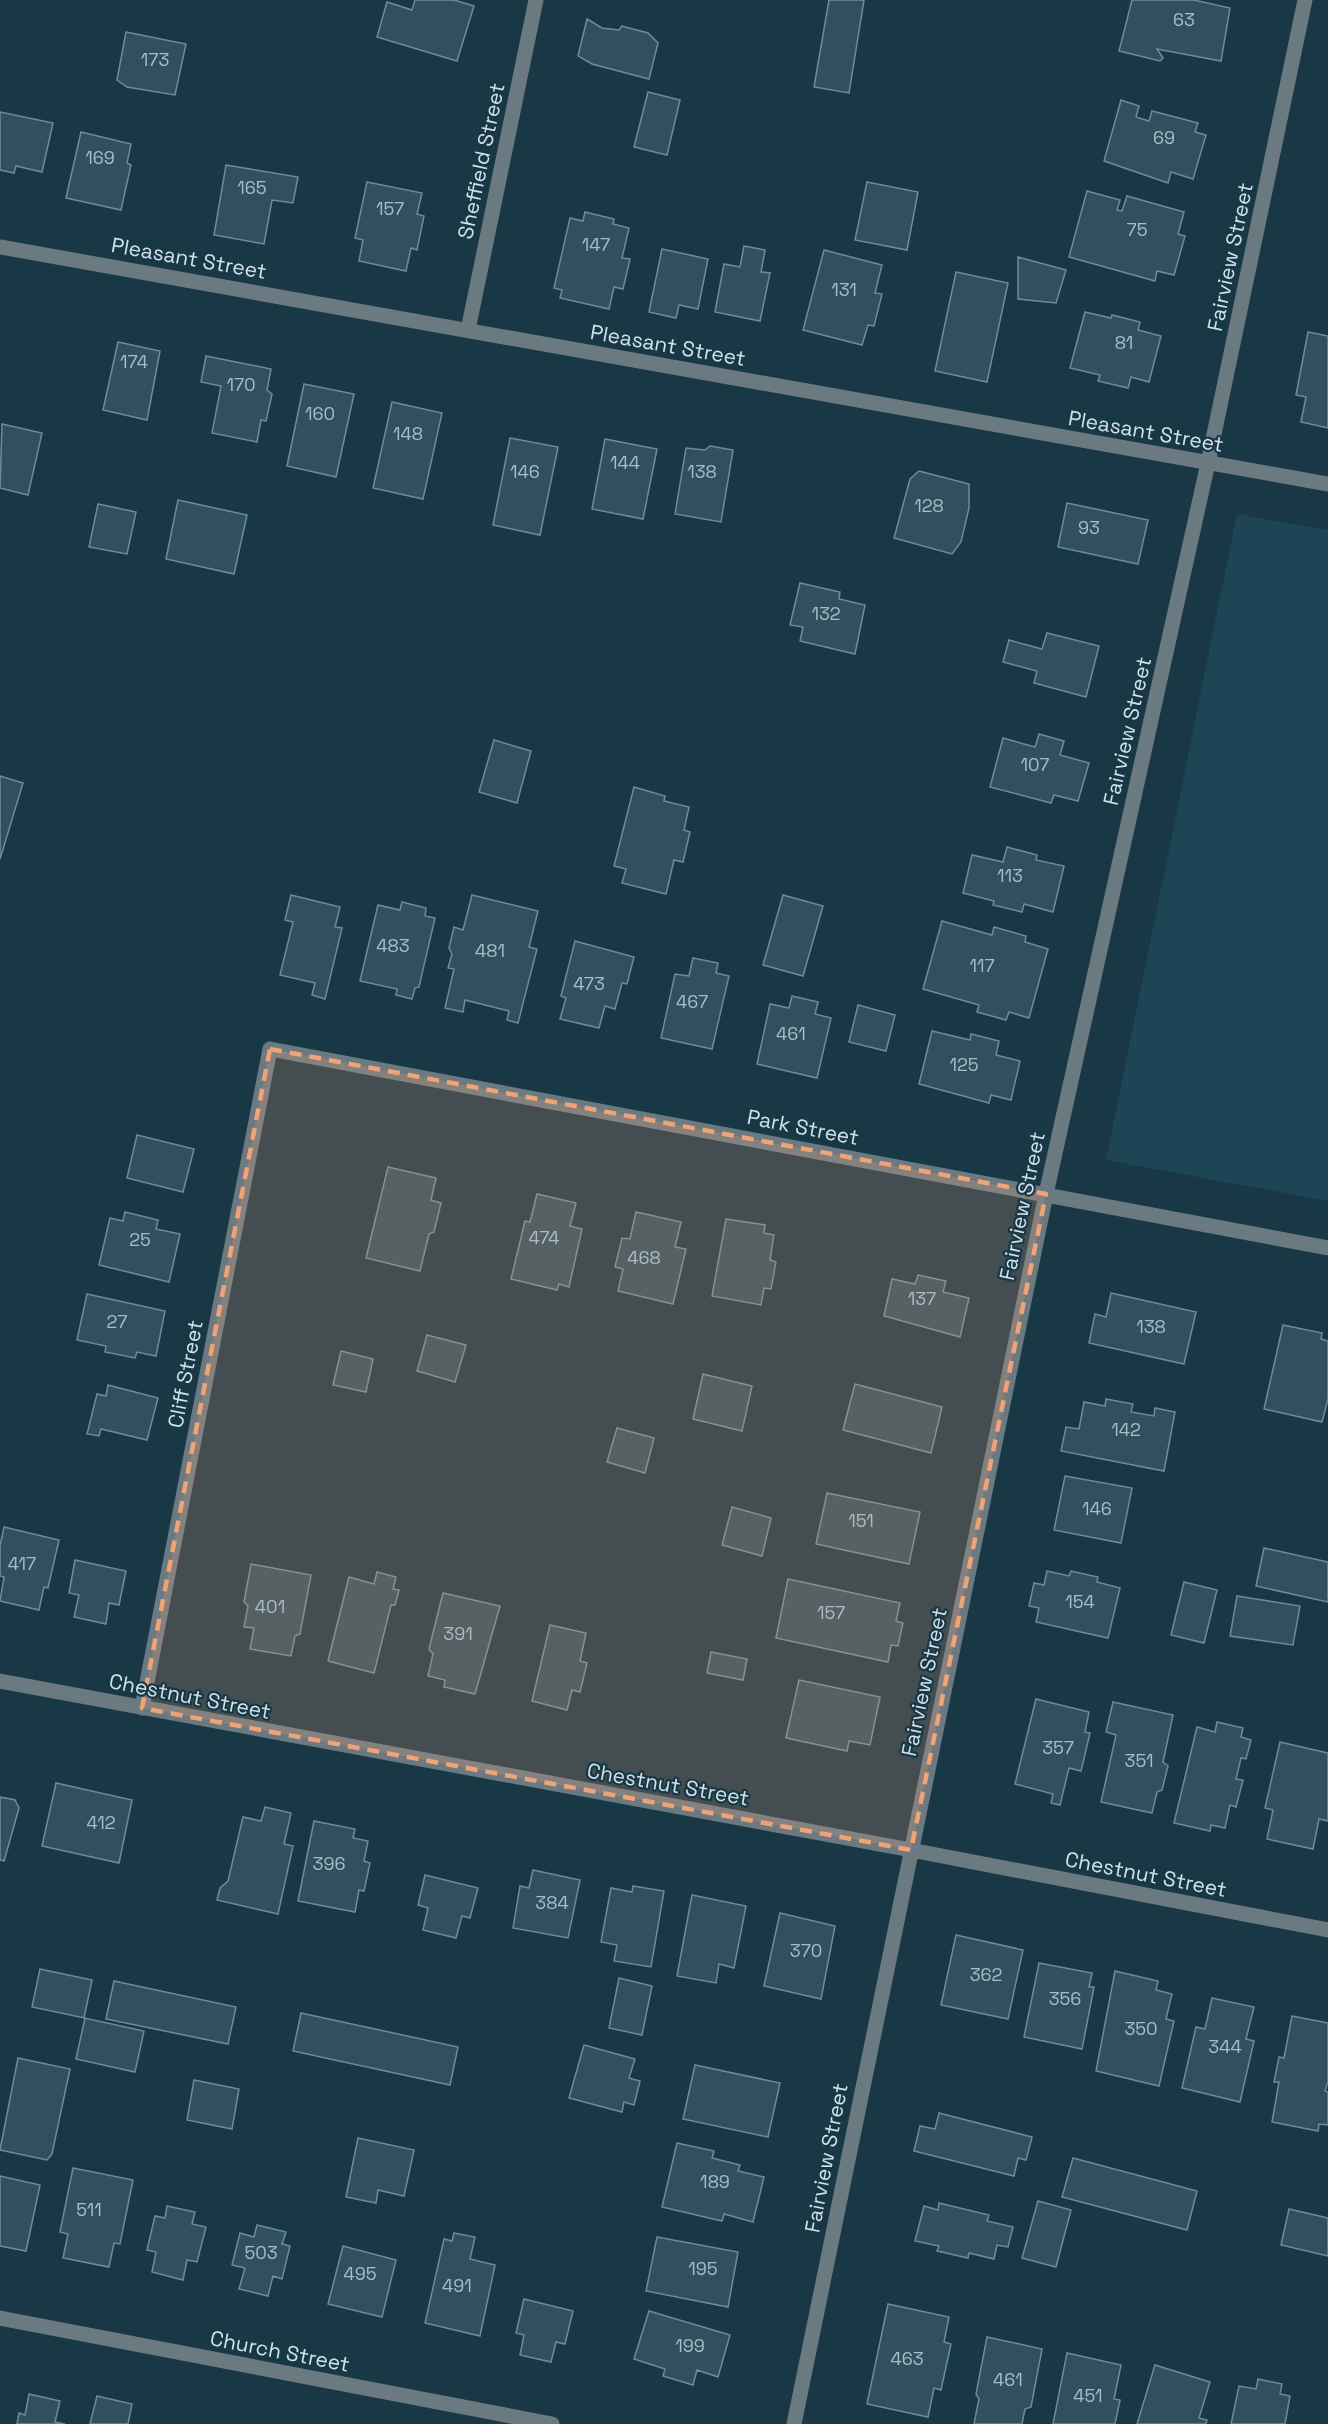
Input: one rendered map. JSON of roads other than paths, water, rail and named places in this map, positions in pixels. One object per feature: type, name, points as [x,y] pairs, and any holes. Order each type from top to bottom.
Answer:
[{"type":"street","name":"Sheffield Street","points":[[468,330],[536,0]]},
{"type":"street","name":"Fairview Street","points":[[794,2424],[1046,1194],[1208,464],[1305,0]]},
{"type":"street","name":"Pleasant Street","points":[[0,247],[1328,484]]},
{"type":"street","name":"Park Street","points":[[270,1048],[1328,1248]]},
{"type":"street","name":"Cliff Street","points":[[141,1708],[270,1048]]},
{"type":"street","name":"Chestnut Street","points":[[0,1682],[911,1850],[1328,1930]]},
{"type":"street","name":"Church Street","points":[[0,2318],[552,2424]]}]
